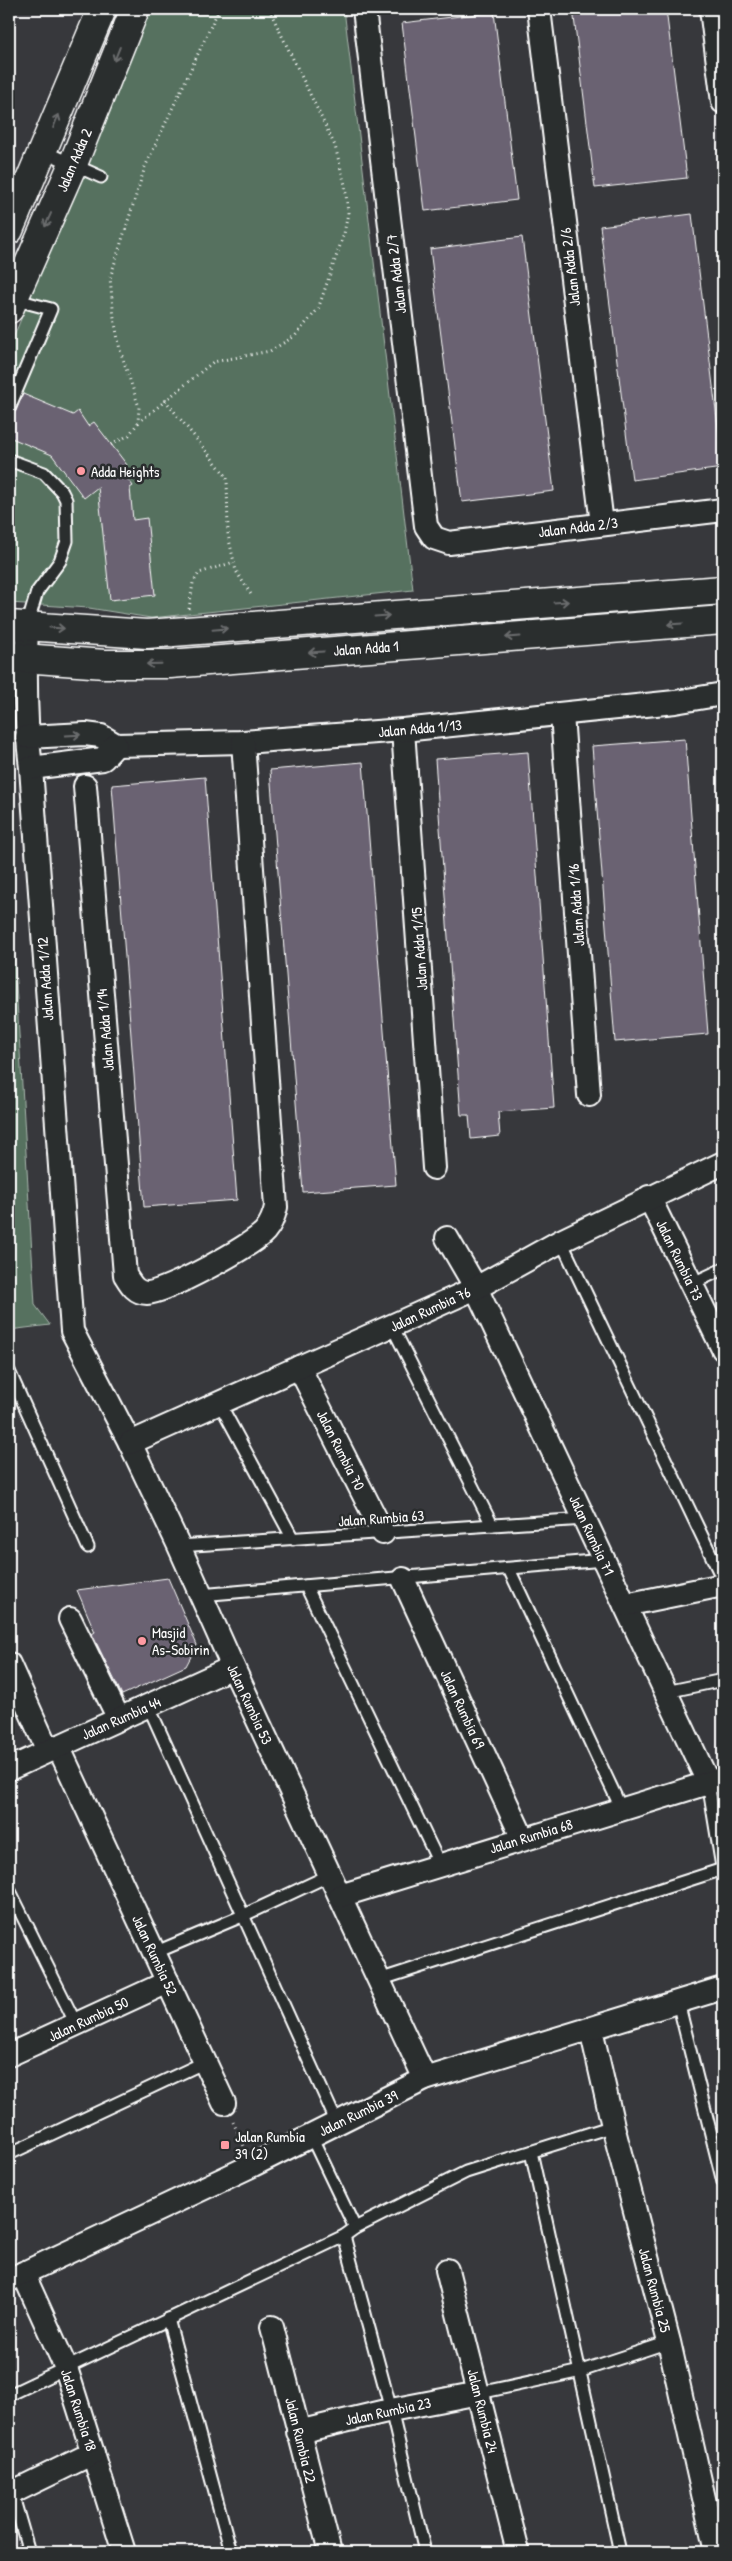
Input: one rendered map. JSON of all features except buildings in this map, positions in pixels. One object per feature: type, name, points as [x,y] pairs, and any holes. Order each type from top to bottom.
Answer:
[{"type":"street","points":[[9,230],[102,9]]},
{"type":"street","name":"Jalan Adda 2","points":[[11,304],[73,164],[135,9]]},
{"type":"street","name":"Jalan Adda 2/7","points":[[364,9],[426,526],[434,538]]},
{"type":"street","name":"Jalan Adda 2/6","points":[[539,9],[602,524]]},
{"type":"street","points":[[712,9],[723,102]]},
{"type":"street","name":"Jalan Adda 2/3","points":[[434,538],[449,542],[723,510]]},
{"type":"street","name":"Jalan Adda 1","points":[[18,626],[147,634],[723,590]]},
{"type":"street","name":"Jalan Adda 1","points":[[17,658],[105,664],[170,664],[723,620]]},
{"type":"street","name":"Jalan Adda 1/12","points":[[18,626],[17,658],[31,768],[72,1331]]},
{"type":"street","name":"Jalan Adda 1/13","points":[[116,745],[243,742],[403,730],[675,702],[723,694]]},
{"type":"street","name":"Jalan Adda 1/16","points":[[562,714],[589,1095]]},
{"type":"street","name":"Jalan Adda 1/15","points":[[403,730],[434,1168]]},
{"type":"street","points":[[27,737],[85,734],[101,736],[116,745],[104,759],[31,768]]},
{"type":"street","name":"Jalan Adda 1/14","points":[[84,786],[124,1274],[133,1288],[146,1293],[169,1288],[252,1242],[265,1232],[273,1220],[276,1207],[243,742]]},
{"type":"street","name":"Jalan Rumbia 76","points":[[130,1443],[476,1288],[561,1241],[723,1163]]},
{"type":"street","name":"Jalan Rumbia 73","points":[[650,1197],[723,1349]]},
{"type":"street","name":"Jalan Rumbia 71","points":[[447,1238],[476,1288],[666,1692],[716,1780]]},
{"type":"street","name":"Jalan Rumbia 53","points":[[72,1331],[130,1443],[179,1546],[233,1667],[425,2079]]},
{"type":"street","name":"Jalan Rumbia 70","points":[[299,1367],[383,1533]]},
{"type":"street","name":"Jalan Rumbia 69","points":[[403,1579],[523,1838]]},
{"type":"street","points":[[625,1605],[723,1585]]},
{"type":"street","points":[[70,1619],[119,1719]]},
{"type":"street","name":"Jalan Rumbia 52","points":[[9,1664],[53,1748],[154,1953],[224,2103]]},
{"type":"street","name":"Jalan Rumbia 44","points":[[9,1769],[233,1667]]},
{"type":"street","name":"Jalan Rumbia 68","points":[[340,1896],[716,1780]]},
{"type":"street","name":"Jalan Rumbia 50","points":[[9,2055],[168,1982]]},
{"type":"street","name":"Jalan Rumbia 39","points":[[16,2277],[253,2165],[425,2079],[723,1988]]},
{"type":"street","name":"Jalan Rumbia 25","points":[[591,2029],[613,2126],[669,2342],[716,2552]]},
{"type":"street","name":"Jalan Rumbia 24","points":[[447,2270],[518,2552]]},
{"type":"street","name":"Jalan Rumbia 18","points":[[16,2277],[66,2368],[124,2552]]},
{"type":"street","name":"Jalan Rumbia 22","points":[[272,2327],[330,2552]]},
{"type":"street","name":"Jalan Rumbia 23","points":[[298,2432],[391,2410],[479,2393]]},
{"type":"street","points":[[10,2493],[93,2453]]},
{"type":"lane","points":[[43,152],[101,177]]},
{"type":"lane","points":[[9,408],[51,308],[11,304]]},
{"type":"lane","points":[[9,462],[44,473],[62,492],[66,500],[67,541],[60,561],[37,592],[18,626]]},
{"type":"lane","points":[[561,1241],[723,1580]]},
{"type":"lane","points":[[691,1284],[723,1269]]},
{"type":"lane","points":[[392,1326],[492,1525]]},
{"type":"lane","points":[[9,1371],[88,1547]]},
{"type":"lane","points":[[220,1404],[293,1539]]},
{"type":"lane","name":"Jalan Rumbia 63","points":[[179,1546],[585,1519]]},
{"type":"lane","points":[[200,1595],[403,1579],[604,1560]]},
{"type":"lane","points":[[509,1569],[621,1808]]},
{"type":"lane","points":[[306,1586],[440,1865]]},
{"type":"lane","points":[[666,1692],[723,1680]]},
{"type":"lane","points":[[148,1706],[337,2123]]},
{"type":"lane","points":[[379,1980],[723,1870],[716,1780]]},
{"type":"lane","points":[[154,1953],[242,1916],[330,1875]]},
{"type":"lane","points":[[9,1889],[76,2024]]},
{"type":"lane","points":[[678,2002],[723,2182]]},
{"type":"lane","points":[[9,2154],[205,2062]]},
{"type":"lane","points":[[9,2395],[344,2236],[355,2228],[466,2172],[613,2126]]},
{"type":"lane","points":[[311,2136],[355,2228]]},
{"type":"lane","points":[[531,2152],[620,2552]]},
{"type":"lane","points":[[344,2236],[391,2410],[425,2552]]},
{"type":"lane","points":[[168,2319],[231,2552]]},
{"type":"lane","points":[[479,2393],[581,2371],[669,2342]]},
{"type":"lane","points":[[10,2493],[29,2552]]},
{"type":"path","points":[[138,423],[139,407],[117,334],[110,278],[145,168],[219,9]]},
{"type":"path","points":[[112,445],[129,435],[138,423],[213,362],[270,351],[295,336],[318,309],[344,234],[348,213],[346,194],[335,146],[269,9]]},
{"type":"path","points":[[165,400],[227,477],[228,535],[236,570],[252,596]]},
{"type":"path","points":[[185,632],[192,583],[199,573],[234,562]]},
{"type":"path","points":[[224,2103],[253,2165]]},
{"type":"green space","points":[[150,9],[344,9],[413,590],[151,618],[89,608],[9,603],[9,348]]},
{"type":"green space","points":[[9,865],[35,1305],[50,1325],[9,1330]]},
{"type":"place","name":"Adda Heights","points":[[81,471]]},
{"type":"place","name":"Masjid As-Sobirin","points":[[142,1641]]},
{"type":"place","name":"Jalan Rumbia 39 (2)","points":[[225,2145]]}]
